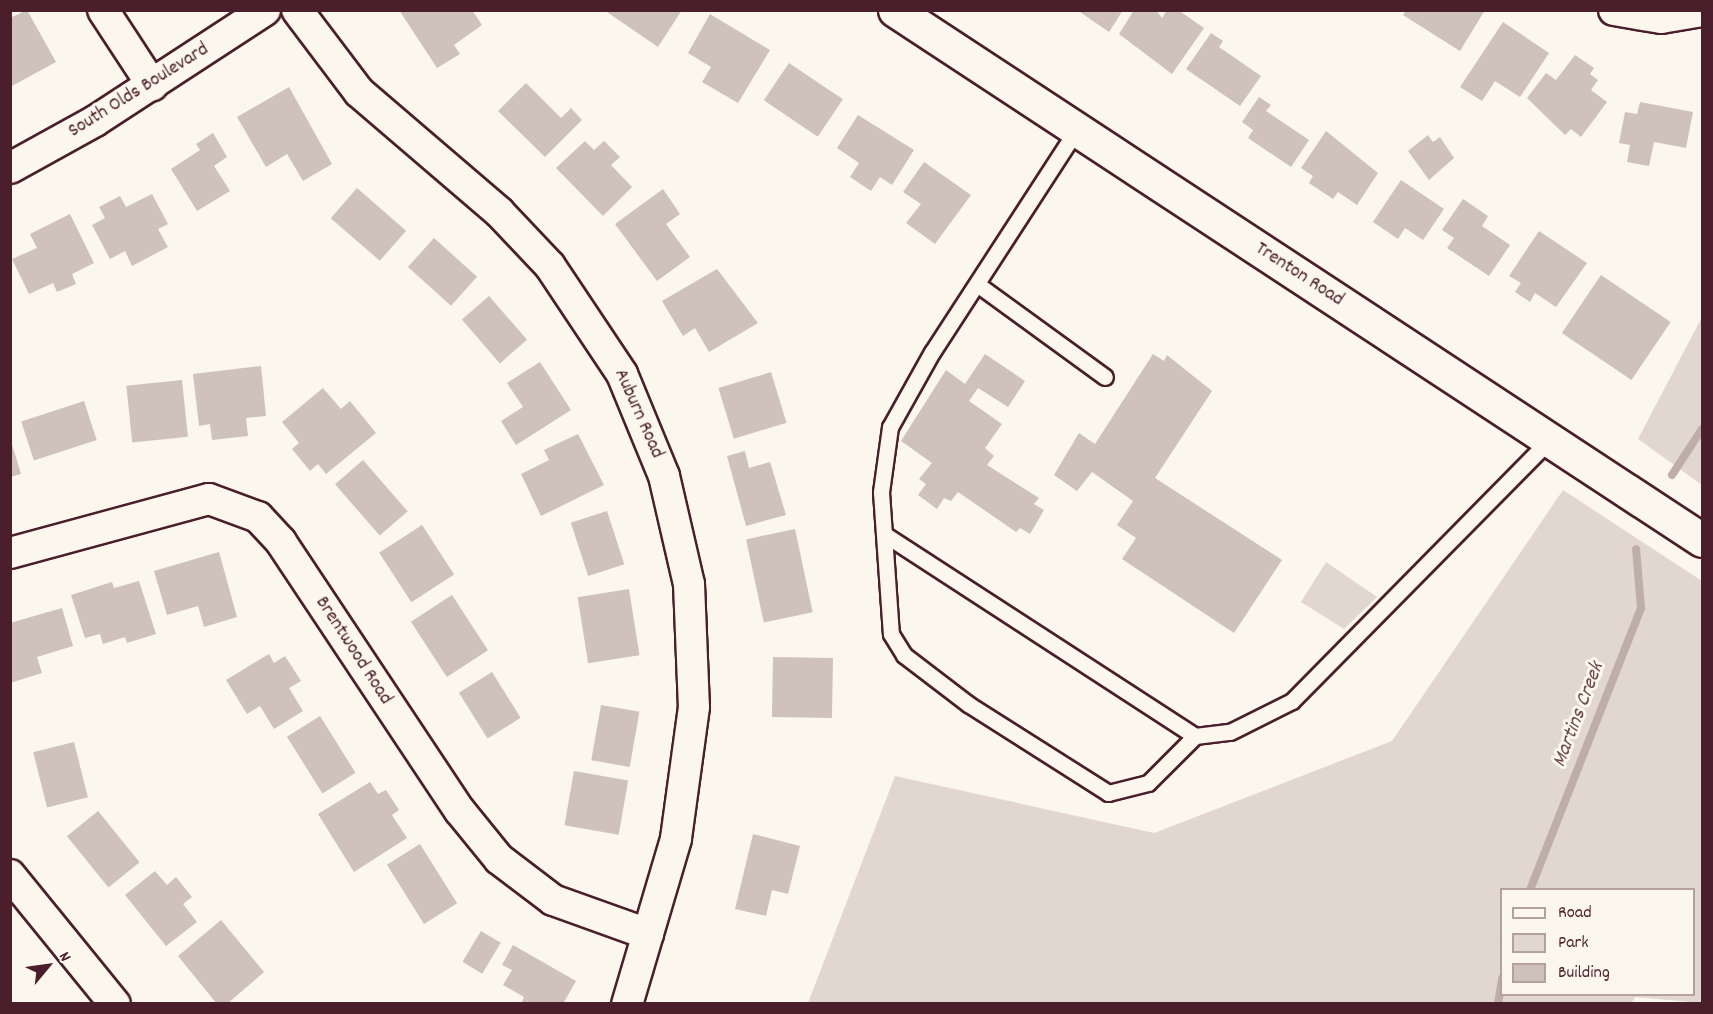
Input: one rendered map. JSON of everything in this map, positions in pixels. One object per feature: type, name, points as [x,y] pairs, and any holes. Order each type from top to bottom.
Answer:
[{"type":"main road","name":"Trenton Road","points":[[895,10],[1702,540]]},
{"type":"street","points":[[103,10],[152,85]]},
{"type":"street","name":"South Olds Boulevard","points":[[10,168],[152,85],[265,10]]},
{"type":"street","name":"Auburn Road","points":[[297,10],[359,92],[499,212],[550,266],[596,329],[650,438],[679,528],[695,665],[688,774],[648,934],[627,1004]]},
{"type":"street","points":[[1614,10],[1674,17],[1702,11]]},
{"type":"street","name":"Brentwood Road","points":[[10,553],[209,499],[258,516],[281,542],[460,811],[499,859],[553,900],[648,934]]},
{"type":"street","points":[[10,875],[115,1004]]},
{"type":"lane","points":[[1077,129],[977,284],[890,428],[881,492],[896,646],[978,710],[1108,793],[1148,783],[1195,736],[1230,732],[1292,701],[1550,439]]},
{"type":"lane","points":[[977,284],[1106,377]]},
{"type":"lane","points":[[887,536],[1195,736]]},
{"type":"green space","points":[[1702,317],[1702,485],[1638,439]]},
{"type":"green space","points":[[1563,490],[1702,581],[1702,1003],[1635,997],[1631,1004],[808,1003],[895,776],[1154,833],[1392,741]]},
{"type":"green space","points":[[1326,562],[1377,597],[1344,629],[1301,602]]},
{"type":"building","points":[[27,10],[56,62],[10,87],[10,18]]},
{"type":"building","points":[[399,10],[472,10],[482,25],[454,45],[460,54],[437,68]]},
{"type":"building","points":[[604,10],[682,10],[658,47]]},
{"type":"building","points":[[1077,10],[1123,10],[1109,32]]},
{"type":"building","points":[[1134,10],[1156,10],[1162,18],[1167,10],[1178,10],[1204,28],[1172,74],[1119,34]]},
{"type":"building","points":[[1406,10],[1485,10],[1460,51],[1403,15]]},
{"type":"building","points":[[710,14],[770,50],[738,103],[702,82],[711,67],[688,53]]},
{"type":"building","points":[[1503,22],[1549,53],[1520,97],[1495,81],[1482,101],[1460,87]]},
{"type":"building","points":[[1211,33],[1223,41],[1219,47],[1261,76],[1240,106],[1186,69]]},
{"type":"building","points":[[1575,55],[1594,68],[1590,74],[1598,80],[1591,90],[1607,102],[1581,137],[1571,129],[1565,135],[1527,98],[1546,73],[1556,80]]},
{"type":"building","points":[[789,63],[843,99],[818,137],[764,100]]},
{"type":"building","points":[[526,83],[561,118],[571,108],[582,120],[545,157],[498,111]]},
{"type":"building","points":[[289,87],[332,164],[303,181],[287,154],[266,167],[237,117]]},
{"type":"building","points":[[1259,97],[1271,105],[1266,111],[1309,140],[1291,167],[1248,138],[1253,130],[1242,122]]},
{"type":"building","points":[[1640,102],[1693,112],[1686,148],[1654,142],[1649,166],[1627,162],[1630,145],[1619,143],[1625,112],[1637,114]]},
{"type":"building","points":[[858,115],[914,150],[892,185],[880,177],[871,191],[850,177],[859,163],[837,148]]},
{"type":"building","points":[[1326,131],[1378,173],[1357,205],[1338,192],[1333,199],[1309,183],[1313,176],[1301,168]]},
{"type":"building","points":[[213,133],[227,157],[214,166],[230,191],[197,211],[171,169],[200,150],[196,144]]},
{"type":"building","points":[[1428,135],[1433,142],[1440,137],[1454,158],[1429,180],[1408,151]]},
{"type":"building","points":[[585,141],[594,150],[604,141],[620,157],[611,165],[632,187],[603,216],[556,168]]},
{"type":"building","points":[[924,162],[971,195],[935,244],[906,223],[921,204],[903,192]]},
{"type":"building","points":[[1401,180],[1444,209],[1423,240],[1405,228],[1398,239],[1373,222]]},
{"type":"building","points":[[357,188],[406,231],[380,261],[331,218]]},
{"type":"building","points":[[663,189],[680,214],[666,224],[690,257],[657,281],[615,224]]},
{"type":"building","points":[[152,194],[168,224],[158,229],[168,247],[132,266],[125,251],[110,259],[92,225],[105,218],[99,207],[120,196],[126,207]]},
{"type":"building","points":[[1463,199],[1488,216],[1482,226],[1510,245],[1489,276],[1447,248],[1454,238],[1442,230]]},
{"type":"building","points":[[70,214],[94,263],[72,274],[76,284],[57,292],[53,283],[29,294],[12,259],[37,248],[30,234]]},
{"type":"building","points":[[1539,231],[1587,263],[1556,307],[1535,293],[1530,302],[1515,292],[1521,283],[1509,276]]},
{"type":"building","points":[[434,238],[477,277],[451,306],[408,267]]},
{"type":"building","points":[[717,269],[758,323],[709,352],[695,328],[683,336],[662,301]]},
{"type":"building","points":[[1601,275],[1671,322],[1631,380],[1562,333]]},
{"type":"building","points":[[489,296],[527,340],[500,363],[462,320]]},
{"type":"building","points":[[985,354],[1025,381],[1008,407],[978,388],[969,401],[1002,424],[985,448],[994,456],[987,465],[1039,498],[1034,504],[1044,510],[1030,534],[1020,528],[1016,532],[958,492],[951,501],[944,498],[937,509],[918,495],[926,484],[919,479],[932,463],[901,441],[946,370],[965,384]]},
{"type":"building","points":[[1153,354],[1164,361],[1167,355],[1212,391],[1155,478],[1282,560],[1234,633],[1122,559],[1136,538],[1117,525],[1133,501],[1092,472],[1077,491],[1054,475],[1079,433],[1095,444]]},
{"type":"building","points":[[540,362],[571,410],[516,445],[501,421],[523,407],[507,383]]},
{"type":"building","points":[[261,366],[266,416],[246,418],[248,436],[212,440],[210,424],[199,426],[193,374]]},
{"type":"building","points":[[771,372],[786,423],[734,439],[718,388]]},
{"type":"building","points":[[182,380],[188,437],[132,443],[126,386]]},
{"type":"building","points":[[323,388],[341,409],[350,401],[376,433],[326,474],[318,464],[310,471],[292,449],[299,443],[282,422]]},
{"type":"building","points":[[84,401],[97,440],[34,460],[21,421]]},
{"type":"building","points":[[578,434],[604,485],[541,516],[521,474],[549,460],[544,450]]},
{"type":"building","points":[[10,438],[21,474],[10,477]]},
{"type":"building","points":[[745,451],[749,468],[770,462],[786,515],[746,526],[727,456]]},
{"type":"building","points":[[363,460],[408,511],[380,536],[335,484]]},
{"type":"building","points":[[607,511],[624,564],[588,576],[571,523]]},
{"type":"building","points":[[422,525],[454,574],[411,602],[379,553]]},
{"type":"building","points":[[795,529],[813,612],[764,623],[746,539]]},
{"type":"building","points":[[219,552],[237,617],[204,627],[198,606],[167,615],[154,571]]},
{"type":"building","points":[[139,581],[156,634],[127,643],[125,637],[103,644],[100,634],[85,638],[71,595],[112,582],[114,588]]},
{"type":"building","points":[[629,589],[639,655],[588,663],[578,597]]},
{"type":"building","points":[[452,595],[488,650],[447,677],[411,622]]},
{"type":"building","points":[[62,608],[73,646],[37,657],[42,673],[10,683],[10,623]]},
{"type":"building","points":[[269,654],[274,663],[285,656],[301,681],[289,688],[303,711],[274,729],[260,706],[247,714],[226,680]]},
{"type":"building","points":[[773,657],[833,658],[832,718],[772,717]]},
{"type":"building","points":[[492,672],[521,718],[488,738],[459,693]]},
{"type":"building","points":[[601,705],[639,712],[630,767],[591,760]]},
{"type":"building","points":[[320,716],[356,773],[322,793],[287,737]]},
{"type":"building","points":[[74,742],[88,797],[47,807],[33,752]]},
{"type":"building","points":[[574,771],[628,781],[619,835],[564,825]]},
{"type":"building","points":[[370,782],[378,794],[386,790],[399,810],[392,815],[407,838],[354,872],[318,814]]},
{"type":"building","points":[[98,811],[140,862],[108,887],[67,836]]},
{"type":"building","points":[[753,834],[800,846],[788,894],[772,890],[766,916],[735,909]]},
{"type":"building","points":[[420,844],[457,903],[424,924],[387,865]]},
{"type":"building","points":[[155,871],[167,885],[176,877],[192,897],[183,904],[197,922],[166,946],[125,895]]},
{"type":"building","points":[[221,920],[264,972],[227,1004],[217,1004],[178,956]]},
{"type":"building","points":[[481,931],[501,943],[482,974],[462,962]]},
{"type":"building","points":[[513,945],[576,981],[563,1004],[521,1004],[524,997],[503,985],[512,970],[502,965]]},
{"type":"waterway","name":"Martins Creek","points":[[1672,475],[1702,429]]},
{"type":"waterway","name":"Martins Creek","points":[[1531,888],[1641,608],[1636,549]]},
{"type":"waterway","name":"Martins Creek","points":[[1498,1004],[1500,991]]}]
